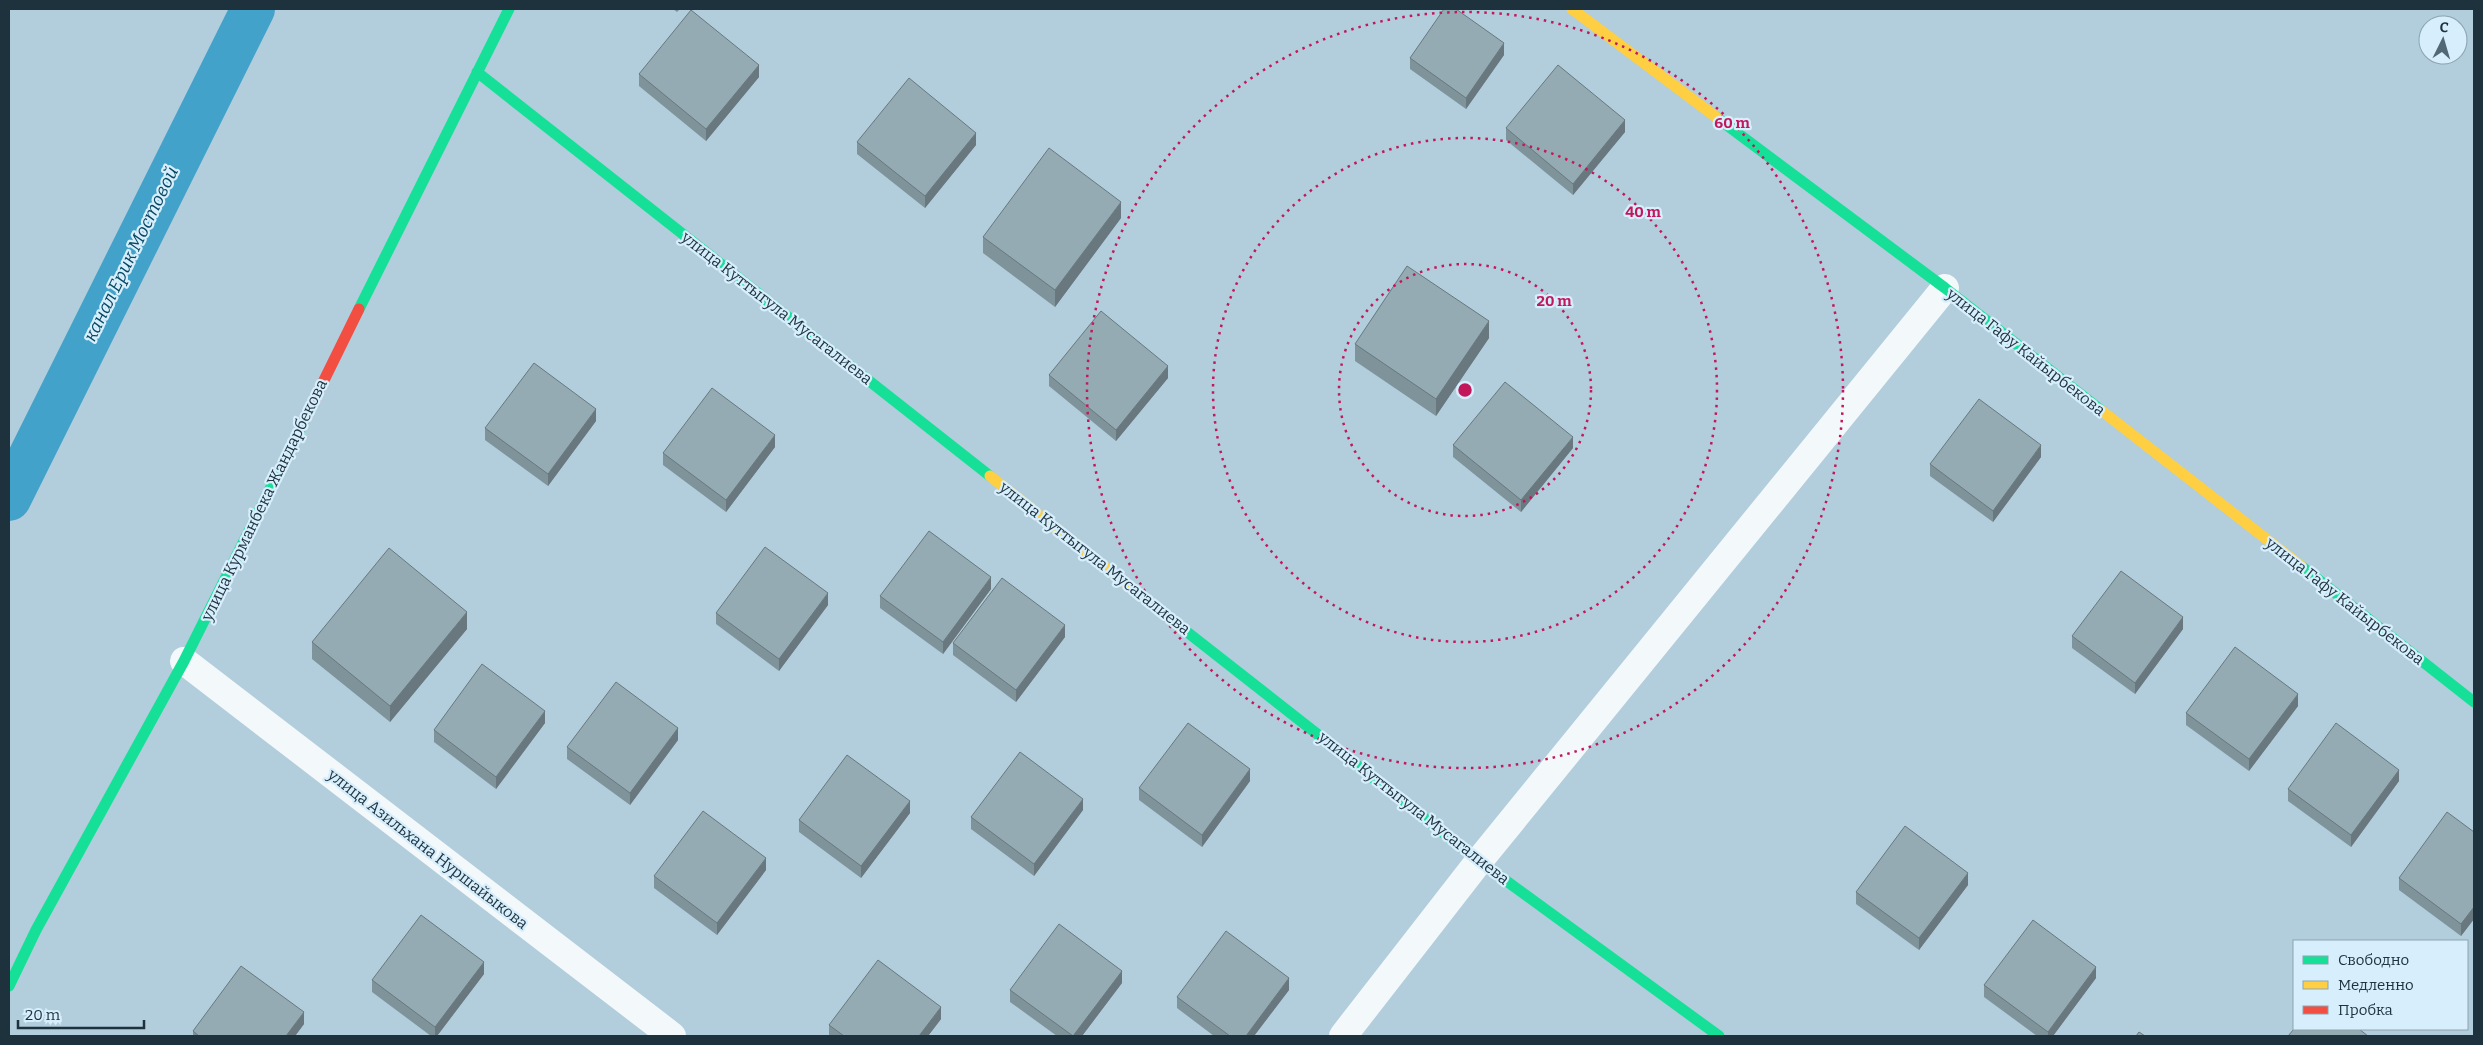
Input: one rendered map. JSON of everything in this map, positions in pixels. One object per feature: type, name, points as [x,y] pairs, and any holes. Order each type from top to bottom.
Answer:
[{"type":"street","name":"улица Курманбека Жандарбекова","points":[[9,986],[36,930],[184,661],[509,9]]},
{"type":"street","name":"улица Гафу Кайырбекова","points":[[1572,9],[1945,288],[2474,702]]},
{"type":"street","name":"улица Куттыгула Мусагалиева","points":[[477,72],[1479,860],[1719,1036]]},
{"type":"street","points":[[1343,1036],[1479,860],[1945,288]]},
{"type":"street","name":"улица Азильхана Нуршайыкова","points":[[184,661],[672,1036]]},
{"type":"building","points":[[1444,9],[1456,9],[1504,43],[1466,98],[1410,58]]},
{"type":"building","points":[[691,10],[759,65],[706,129],[639,74]]},
{"type":"building","points":[[1558,65],[1625,120],[1573,184],[1506,128]]},
{"type":"building","points":[[909,78],[976,133],[925,196],[857,142]]},
{"type":"building","points":[[1049,148],[1121,202],[1055,290],[983,237]]},
{"type":"building","points":[[1407,266],[1489,321],[1436,399],[1355,344]]},
{"type":"building","points":[[1101,311],[1168,366],[1116,430],[1049,375]]},
{"type":"building","points":[[534,363],[596,409],[548,474],[485,428]]},
{"type":"building","points":[[1505,382],[1573,437],[1521,500],[1453,445]]},
{"type":"building","points":[[712,388],[775,435],[726,500],[663,453]]},
{"type":"building","points":[[1979,399],[2041,445],[1993,511],[1930,464]]},
{"type":"building","points":[[929,531],[991,577],[943,642],[880,596]]},
{"type":"building","points":[[765,547],[828,593],[779,659],[716,613]]},
{"type":"building","points":[[389,548],[467,612],[390,706],[312,642]]},
{"type":"building","points":[[2121,571],[2183,617],[2135,683],[2072,636]]},
{"type":"building","points":[[1002,578],[1065,625],[1016,690],[953,643]]},
{"type":"building","points":[[2235,647],[2298,694],[2249,759],[2186,713]]},
{"type":"building","points":[[482,664],[545,711],[496,777],[434,730]]},
{"type":"building","points":[[616,682],[678,728],[630,793],[567,747]]},
{"type":"building","points":[[1188,723],[1250,769],[1202,835],[1139,788]]},
{"type":"building","points":[[2336,723],[2399,770],[2351,835],[2288,789]]},
{"type":"building","points":[[1020,752],[1083,799],[1034,864],[971,817]]},
{"type":"building","points":[[847,755],[910,801],[861,866],[799,820]]},
{"type":"building","points":[[703,811],[766,858],[717,923],[654,876]]},
{"type":"building","points":[[2447,812],[2474,832],[2474,907],[2461,924],[2399,878]]},
{"type":"building","points":[[1905,826],[1968,873],[1919,938],[1856,892]]},
{"type":"building","points":[[421,915],[484,962],[435,1027],[372,980]]},
{"type":"building","points":[[2033,920],[2096,967],[2048,1032],[1984,985]]},
{"type":"building","points":[[1059,924],[1122,971],[1073,1036],[1010,990]]},
{"type":"building","points":[[1226,931],[1289,978],[1246,1036],[1230,1036],[1177,997]]},
{"type":"building","points":[[878,960],[941,1007],[919,1036],[844,1036],[829,1025]]},
{"type":"building","points":[[241,966],[304,1012],[286,1036],[199,1036],[193,1031]]},
{"type":"building","points":[[2293,1030],[2360,1030],[2368,1036],[2288,1036]]},
{"type":"building","points":[[2139,1032],[2145,1036],[2136,1036]]},
{"type":"waterway","name":"канал Ерик Мостовой","points":[[9,499],[253,9]]},
{"type":"traffic: fast","points":[[359,309],[509,9]]},
{"type":"traffic: fast","points":[[477,72],[990,476]]},
{"type":"traffic: fast","points":[[1716,117],[1945,288],[2102,411]]},
{"type":"traffic: fast","points":[[9,986],[36,930],[184,661],[305,419]]},
{"type":"traffic: fast","points":[[2301,566],[2474,702]]},
{"type":"traffic: fast","points":[[1182,628],[1479,861],[1719,1036]]},
{"type":"traffic: slow","points":[[1572,9],[1716,117]]},
{"type":"traffic: slow","points":[[2102,411],[2301,566]]},
{"type":"traffic: slow","points":[[990,476],[1182,628]]},
{"type":"traffic: jam","points":[[305,419],[359,309]]}]
